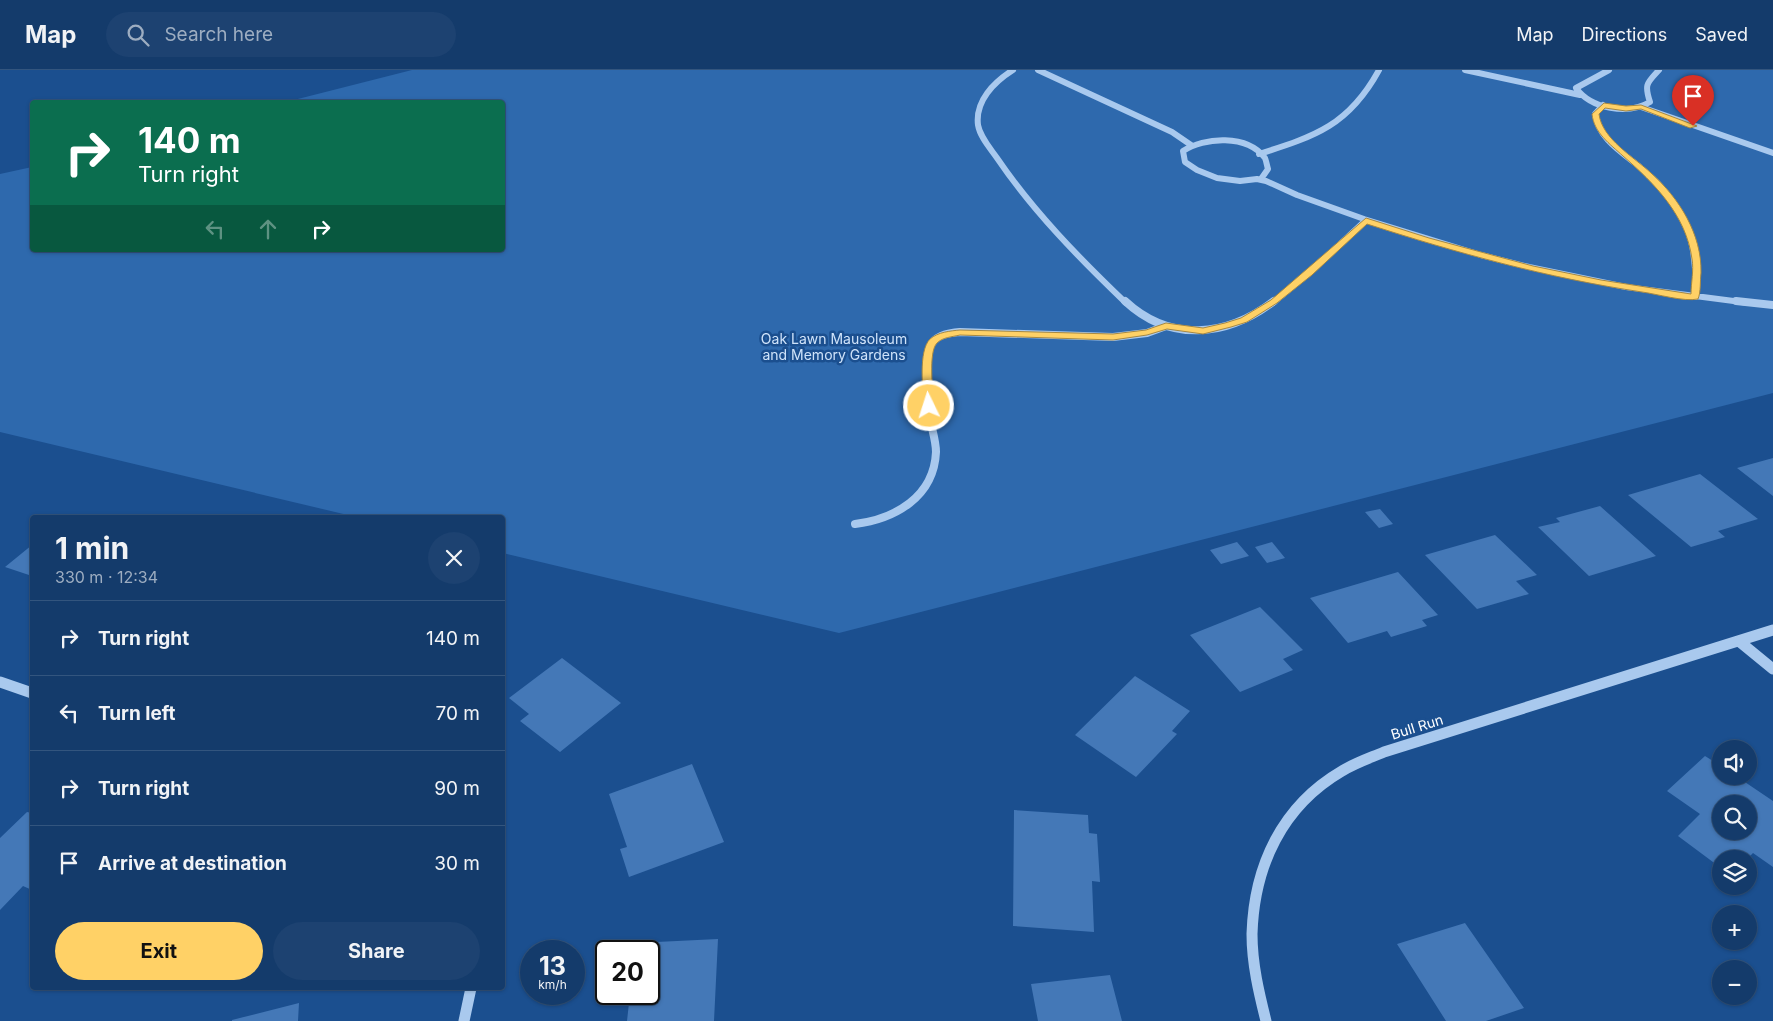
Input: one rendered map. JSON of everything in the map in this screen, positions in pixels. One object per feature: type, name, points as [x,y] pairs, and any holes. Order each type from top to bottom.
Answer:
[{"type":"street","points":[[1013,70],[997,81],[984,97],[978,121],[983,137],[1012,181],[1048,225],[1136,311],[1146,318],[1166,326],[1203,331],[1244,320],[1274,302],[1296,285],[1366,220]]},
{"type":"street","points":[[1038,70],[1172,132],[1190,145]]},
{"type":"street","points":[[1259,154],[1296,142],[1329,128],[1361,102],[1379,70]]},
{"type":"street","points":[[1465,70],[1580,95]]},
{"type":"street","points":[[1609,70],[1577,86],[1576,90],[1591,102],[1626,108],[1641,107],[1773,153]]},
{"type":"street","points":[[1641,107],[1650,102],[1646,89],[1647,83],[1658,70]]},
{"type":"street","points":[[1604,105],[1595,114],[1599,128],[1614,145],[1657,183],[1684,220],[1691,235],[1697,260],[1695,297]]},
{"type":"street","points":[[1261,179],[1268,169],[1265,158],[1249,146],[1228,142],[1206,141],[1190,145],[1183,151],[1184,162],[1195,171],[1212,178],[1240,181],[1261,179],[1366,220],[1426,240],[1546,272],[1630,288],[1773,305]]},
{"type":"street","points":[[855,524],[886,520],[906,509],[918,496],[934,467],[936,453],[927,392],[927,375],[929,348],[937,338],[960,332],[1119,337],[1147,333],[1166,326]]},
{"type":"street","name":"Bull Run","points":[[1266,1021],[1256,980],[1251,943],[1252,909],[1262,868],[1278,832],[1302,802],[1316,789],[1348,767],[1384,752],[1740,642],[1773,630]]},
{"type":"street","points":[[1740,642],[1773,669]]},
{"type":"street","points":[[0,682],[30,691]]},
{"type":"street","points":[[464,1021],[471,990]]},
{"type":"green space","name":"Oak Lawn Mausoleum and Memory Gardens","points":[[412,70],[1773,70],[1773,393],[839,633],[505,553],[505,515],[348,515],[0,432],[0,174],[30,167],[30,252],[505,252],[505,100],[294,100]]},
{"type":"building","points":[[1773,458],[1773,496],[1737,468]]},
{"type":"building","points":[[1700,474],[1758,519],[1718,531],[1725,537],[1691,547],[1628,495]]},
{"type":"building","points":[[1600,506],[1656,556],[1589,576],[1538,527],[1560,522],[1556,518]]},
{"type":"building","points":[[1380,509],[1393,524],[1379,528],[1365,512]]},
{"type":"building","points":[[1495,535],[1537,575],[1516,581],[1529,594],[1477,609],[1425,555]]},
{"type":"building","points":[[1237,542],[1249,556],[1221,564],[1210,550]]},
{"type":"building","points":[[1272,542],[1285,558],[1267,563],[1255,547]]},
{"type":"building","points":[[30,547],[30,575],[5,567]]},
{"type":"building","points":[[1398,572],[1438,615],[1422,620],[1427,626],[1391,637],[1387,631],[1348,643],[1310,598]]},
{"type":"building","points":[[1260,607],[1303,650],[1283,659],[1293,670],[1240,692],[1190,635]]},
{"type":"building","points":[[562,658],[621,703],[560,752],[520,721],[529,714],[509,698]]},
{"type":"building","points":[[1135,676],[1190,711],[1172,731],[1177,734],[1136,777],[1075,735]]},
{"type":"building","points":[[1705,756],[1712,760],[1712,785],[1749,785],[1773,801],[1773,867],[1757,856],[1757,850],[1712,850],[1712,861],[1678,836],[1700,814],[1667,791]]},
{"type":"building","points":[[692,764],[724,842],[629,877],[620,849],[627,847],[609,794]]},
{"type":"building","points":[[1014,810],[1088,815],[1089,833],[1097,834],[1100,882],[1092,881],[1094,932],[1013,926]]},
{"type":"building","points":[[27,812],[30,813],[30,889],[23,886],[0,910],[0,838]]},
{"type":"building","points":[[1465,923],[1524,1008],[1486,1021],[1446,1021],[1397,944]]},
{"type":"building","points":[[718,939],[714,1021],[627,1021],[629,1005],[660,1005],[660,942]]},
{"type":"building","points":[[1110,975],[1122,1021],[1038,1021],[1031,984]]},
{"type":"building","points":[[299,1003],[298,1021],[232,1021],[232,1020]]},
{"type":"route","points":[[929,406],[927,392],[929,348],[937,338],[960,332],[1113,337],[1147,333],[1166,326],[1184,330],[1203,331],[1228,326],[1244,320],[1274,302],[1296,285],[1366,220],[1426,240],[1532,268],[1601,283],[1695,297],[1697,260],[1691,235],[1684,220],[1671,200],[1650,176],[1607,138],[1596,123],[1595,114],[1604,105],[1617,108],[1641,107],[1693,126]]}]
